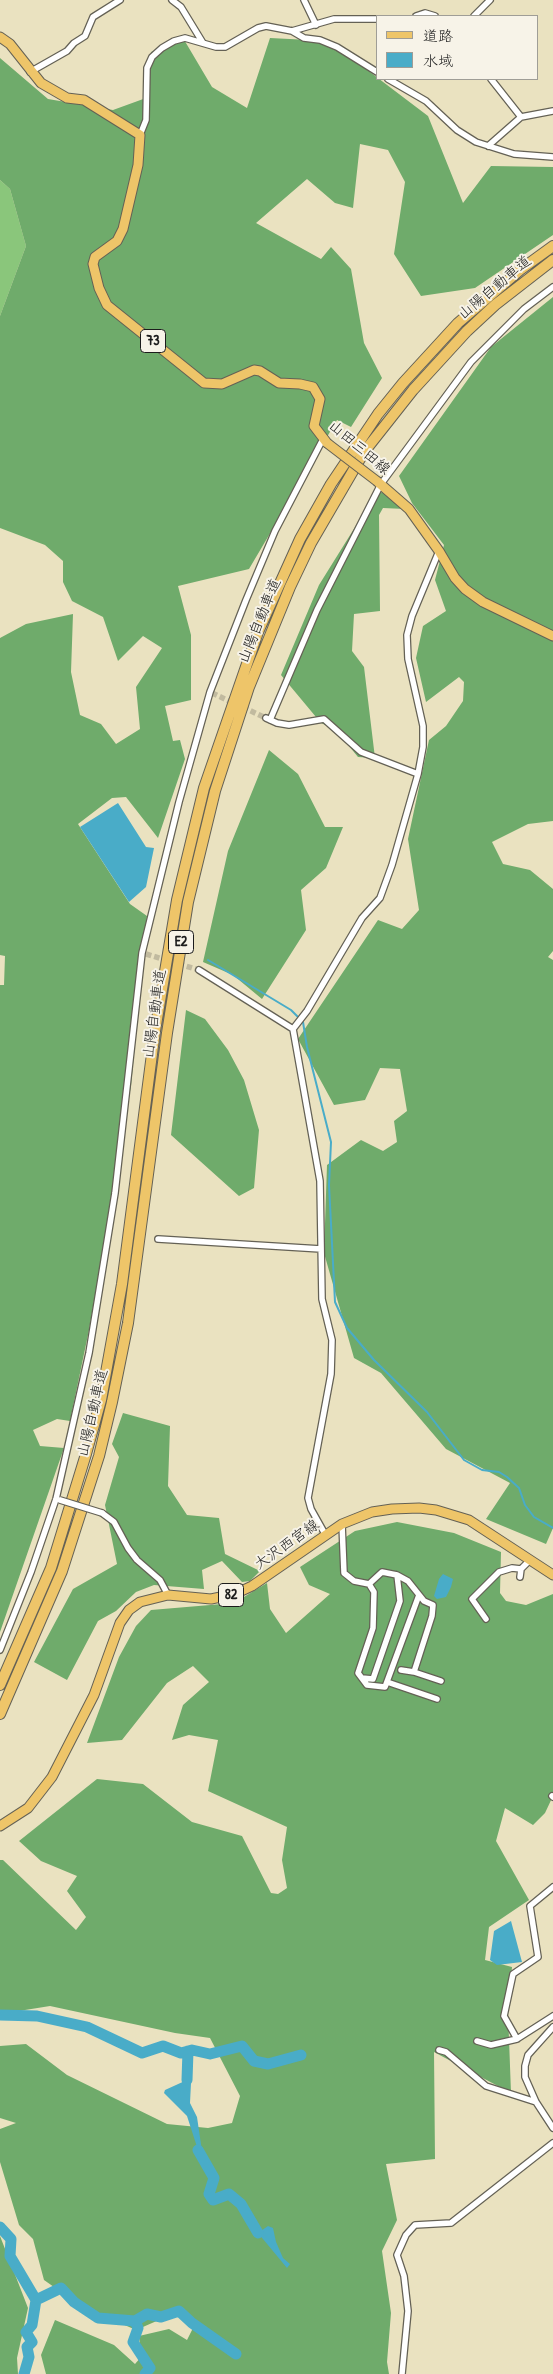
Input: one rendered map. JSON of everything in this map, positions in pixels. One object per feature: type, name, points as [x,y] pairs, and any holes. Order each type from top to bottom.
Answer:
[{"type":"highway","name":"山陽自動車道","points":[[0,1685],[51,1568],[101,1400],[124,1274],[155,1031],[177,900],[204,788],[221,734],[258,632],[300,539],[331,484],[378,414],[403,383],[458,323],[514,275],[553,246]]},
{"type":"highway","name":"山陽自動車道","points":[[0,1714],[62,1571],[99,1456],[128,1323],[167,1033],[188,902],[215,791],[249,687],[286,595],[311,543],[364,452],[413,390],[467,331],[495,305],[553,260]]},
{"type":"main road","points":[[0,37],[10,44],[30,72],[41,83],[64,96],[84,100],[140,134]]},
{"type":"main road","name":"山田三田線","points":[[140,134],[138,165],[123,229],[118,241],[95,257],[93,264],[99,288],[108,305],[204,383],[222,384],[254,370],[260,371],[279,384],[300,384],[313,387],[320,399],[314,426],[325,441],[409,509],[439,551],[455,578],[465,589],[483,602],[553,636]]},
{"type":"main road","name":"大沢西宮線","points":[[0,1826],[28,1808],[52,1777],[94,1694],[112,1642],[126,1614],[140,1602],[168,1595],[211,1598],[235,1594],[252,1586],[342,1524],[362,1515],[387,1509],[419,1508],[442,1511],[478,1525],[553,1575]]},
{"type":"street","points":[[30,72],[67,51],[84,36],[93,17],[120,0]]},
{"type":"street","points":[[172,0],[181,7],[203,43]]},
{"type":"street","points":[[304,0],[316,24]]},
{"type":"street","points":[[475,15],[490,0]]},
{"type":"street","points":[[419,15],[425,13],[432,15]]},
{"type":"street","points":[[292,31],[334,19],[376,19]]},
{"type":"street","points":[[140,134],[146,120],[147,68],[152,58],[162,48],[185,38],[225,47],[258,28],[266,26],[292,31],[304,38],[320,40],[337,46],[376,71]]},
{"type":"street","points":[[390,80],[426,101],[457,130],[476,142],[514,154],[553,157]]},
{"type":"street","points":[[492,80],[521,117]]},
{"type":"street","points":[[488,146],[521,117],[553,111]]},
{"type":"street","points":[[418,774],[361,752],[324,719],[289,725],[268,719],[317,610],[379,483],[471,362],[524,309],[553,286]]},
{"type":"street","points":[[0,1650],[58,1499],[98,1309],[115,1193],[144,954],[179,802],[211,693],[275,531],[325,441]]},
{"type":"street","points":[[293,1029],[307,1012],[362,918],[380,898],[392,865],[418,774],[423,747],[423,726],[408,659],[407,635],[412,616],[439,551]]},
{"type":"street","points":[[199,970],[293,1029],[314,1138],[320,1181],[322,1299],[332,1340],[333,1353],[308,1498],[311,1509],[325,1534]]},
{"type":"street","points":[[158,1239],[321,1249]]},
{"type":"street","points":[[58,1499],[102,1513],[114,1522],[128,1548],[160,1580],[168,1595]]},
{"type":"street","points":[[342,1524],[344,1573],[354,1581],[369,1584],[374,1592],[373,1628],[358,1673],[367,1685],[385,1687],[419,1595]]},
{"type":"street","points":[[520,1577],[521,1569],[529,1560]]},
{"type":"street","points":[[486,1619],[472,1600],[498,1572],[512,1568],[521,1569]]},
{"type":"street","points":[[369,1584],[382,1572],[397,1575],[408,1581],[424,1601],[433,1605],[432,1616],[414,1672]]},
{"type":"street","points":[[362,1678],[373,1680],[400,1601],[397,1575]]},
{"type":"street","points":[[401,1670],[414,1672],[441,1681]]},
{"type":"street","points":[[387,1682],[437,1699]]},
{"type":"street","points":[[517,2039],[504,2016],[513,1974],[538,1957],[530,1906],[553,1887]]},
{"type":"street","points":[[477,2041],[491,2045],[517,2039],[553,2016]]},
{"type":"street","points":[[553,2026],[532,2050],[525,2066],[525,2077],[536,2102],[553,2128]]},
{"type":"street","points":[[439,2050],[446,2052],[486,2086],[536,2102]]},
{"type":"street","points":[[402,2374],[408,2311],[404,2276],[397,2255],[406,2235],[415,2225],[451,2222],[553,2142]]},
{"type":"green space","points":[[183,38],[212,87],[247,108],[270,38],[329,41],[376,77],[376,80],[380,80],[428,116],[463,203],[491,166],[553,167],[553,235],[475,288],[421,296],[394,254],[405,182],[388,150],[360,144],[353,208],[335,203],[307,179],[256,223],[321,259],[331,247],[351,269],[364,343],[382,378],[351,427],[337,420],[249,569],[178,586],[191,635],[191,700],[165,706],[173,741],[180,740],[185,759],[158,838],[126,797],[112,798],[78,824],[130,904],[147,916],[131,1086],[89,1330],[70,1421],[57,1419],[33,1430],[40,1446],[64,1448],[0,1632],[0,985],[4,985],[5,956],[0,955],[0,638],[26,624],[73,614],[71,672],[80,715],[101,724],[116,744],[140,729],[136,687],[162,648],[143,636],[118,661],[103,617],[72,601],[63,582],[63,561],[45,545],[0,528],[0,316],[26,246],[10,189],[0,180],[0,58],[48,99],[113,110],[146,98],[151,52]]},
{"type":"green space","points":[[0,180],[10,189],[26,246],[0,316]]},
{"type":"green space","points":[[553,297],[553,821],[528,824],[492,842],[503,864],[530,870],[553,889],[553,951],[548,957],[553,960],[553,1528],[546,1544],[486,1519],[510,1483],[446,1449],[381,1373],[354,1358],[324,1253],[327,1165],[361,1140],[383,1151],[397,1142],[394,1121],[407,1111],[400,1069],[380,1068],[365,1100],[334,1105],[298,1039],[378,920],[402,929],[419,910],[408,839],[429,740],[446,726],[463,701],[464,682],[459,677],[426,702],[416,658],[423,626],[446,611],[435,580],[444,545],[412,503],[399,476],[491,347]]},
{"type":"green space","points":[[385,491],[405,509],[383,508],[379,515],[380,611],[354,614],[352,651],[364,667],[375,758],[358,757],[335,729],[321,723],[281,675],[319,585],[375,495]]},
{"type":"green space","points":[[269,750],[298,774],[325,827],[343,827],[326,868],[301,890],[306,930],[262,999],[233,975],[203,962],[228,851]]},
{"type":"green space","points":[[186,1010],[205,1019],[228,1050],[244,1080],[259,1130],[254,1188],[239,1196],[171,1135]]},
{"type":"green space","points":[[123,1413],[170,1426],[168,1486],[187,1515],[219,1518],[225,1554],[260,1571],[250,1581],[242,1582],[222,1561],[202,1570],[204,1589],[154,1585],[136,1592],[116,1611],[98,1621],[67,1680],[34,1662],[73,1589],[117,1564],[105,1505],[119,1457],[112,1444]]},
{"type":"green space","points":[[397,1522],[454,1533],[501,1552],[500,1593],[506,1601],[526,1605],[553,1594],[553,1796],[545,1813],[533,1825],[505,1808],[496,1841],[529,1900],[489,1927],[485,1960],[512,1967],[508,2012],[511,2093],[434,2052],[435,2159],[386,2164],[397,2220],[382,2251],[391,2313],[387,2362],[389,2374],[46,2374],[41,2355],[55,2320],[114,2345],[135,2364],[141,2357],[139,2336],[169,2329],[187,2340],[193,2328],[175,2313],[136,2330],[81,2306],[44,2280],[33,2239],[19,2225],[0,2162],[0,2129],[16,2123],[0,2118],[0,2046],[26,2044],[67,2075],[167,2124],[208,2128],[232,2123],[240,2096],[210,2038],[175,2033],[50,2006],[0,2014],[0,1860],[3,1860],[76,1930],[86,1917],[67,1891],[77,1876],[41,1861],[19,1841],[97,1779],[143,1784],[192,1822],[242,1836],[271,1893],[278,1894],[287,1888],[282,1860],[287,1827],[208,1791],[218,1740],[189,1735],[172,1740],[183,1705],[209,1682],[193,1666],[167,1683],[122,1740],[87,1743],[119,1657],[136,1626],[151,1610],[234,1603],[267,1583],[270,1609],[286,1633],[330,1594],[309,1585],[300,1567],[355,1531]]},
{"type":"green space","points":[[0,2236],[28,2308],[17,2358],[18,2374],[0,2374]]},
{"type":"water","points":[[118,803],[146,847],[154,848],[146,887],[129,902],[80,827]]},
{"type":"water","points":[[443,1574],[453,1579],[446,1597],[437,1599],[434,1596],[439,1579]]},
{"type":"water","points":[[511,1921],[522,1962],[497,1965],[490,1960],[494,1931]]},
{"type":"water","points":[[187,2080],[191,2083],[190,2103],[197,2117],[202,2151],[198,2150],[187,2116],[164,2093],[165,2090]]},
{"type":"water","points":[[268,2226],[273,2228],[276,2242],[283,2258],[290,2264],[287,2268],[258,2233]]},
{"type":"waterway","points":[[208,960],[291,1010],[303,1022],[307,1047],[331,1142],[329,1185],[335,1302],[347,1328],[374,1360],[427,1412],[464,1460],[482,1470],[499,1472],[507,1477],[519,1488],[525,1505],[534,1517],[553,1528]]},
{"type":"waterway","points":[[0,2015],[37,2016],[87,2027],[142,2053],[163,2046],[181,2053],[192,2050],[210,2054],[242,2046],[254,2061],[268,2064],[301,2055]]},
{"type":"waterway","points":[[187,2080],[188,2051]]},
{"type":"waterway","points":[[198,2150],[214,2178],[209,2194],[213,2200],[229,2194],[241,2204],[258,2233]]},
{"type":"waterway","points":[[0,2227],[11,2239],[10,2256],[36,2300],[61,2288],[74,2302],[98,2318],[135,2321],[147,2314],[161,2317],[179,2311],[192,2323],[236,2354]]},
{"type":"waterway","points":[[24,2374],[29,2357],[27,2347],[32,2342],[26,2332],[32,2325],[36,2300]]},
{"type":"waterway","points":[[135,2321],[138,2328],[133,2342],[150,2368],[145,2374]]},
{"type":"tunnel","points":[[212,693],[266,718]]},
{"type":"tunnel","points":[[146,954],[199,970]]}]
